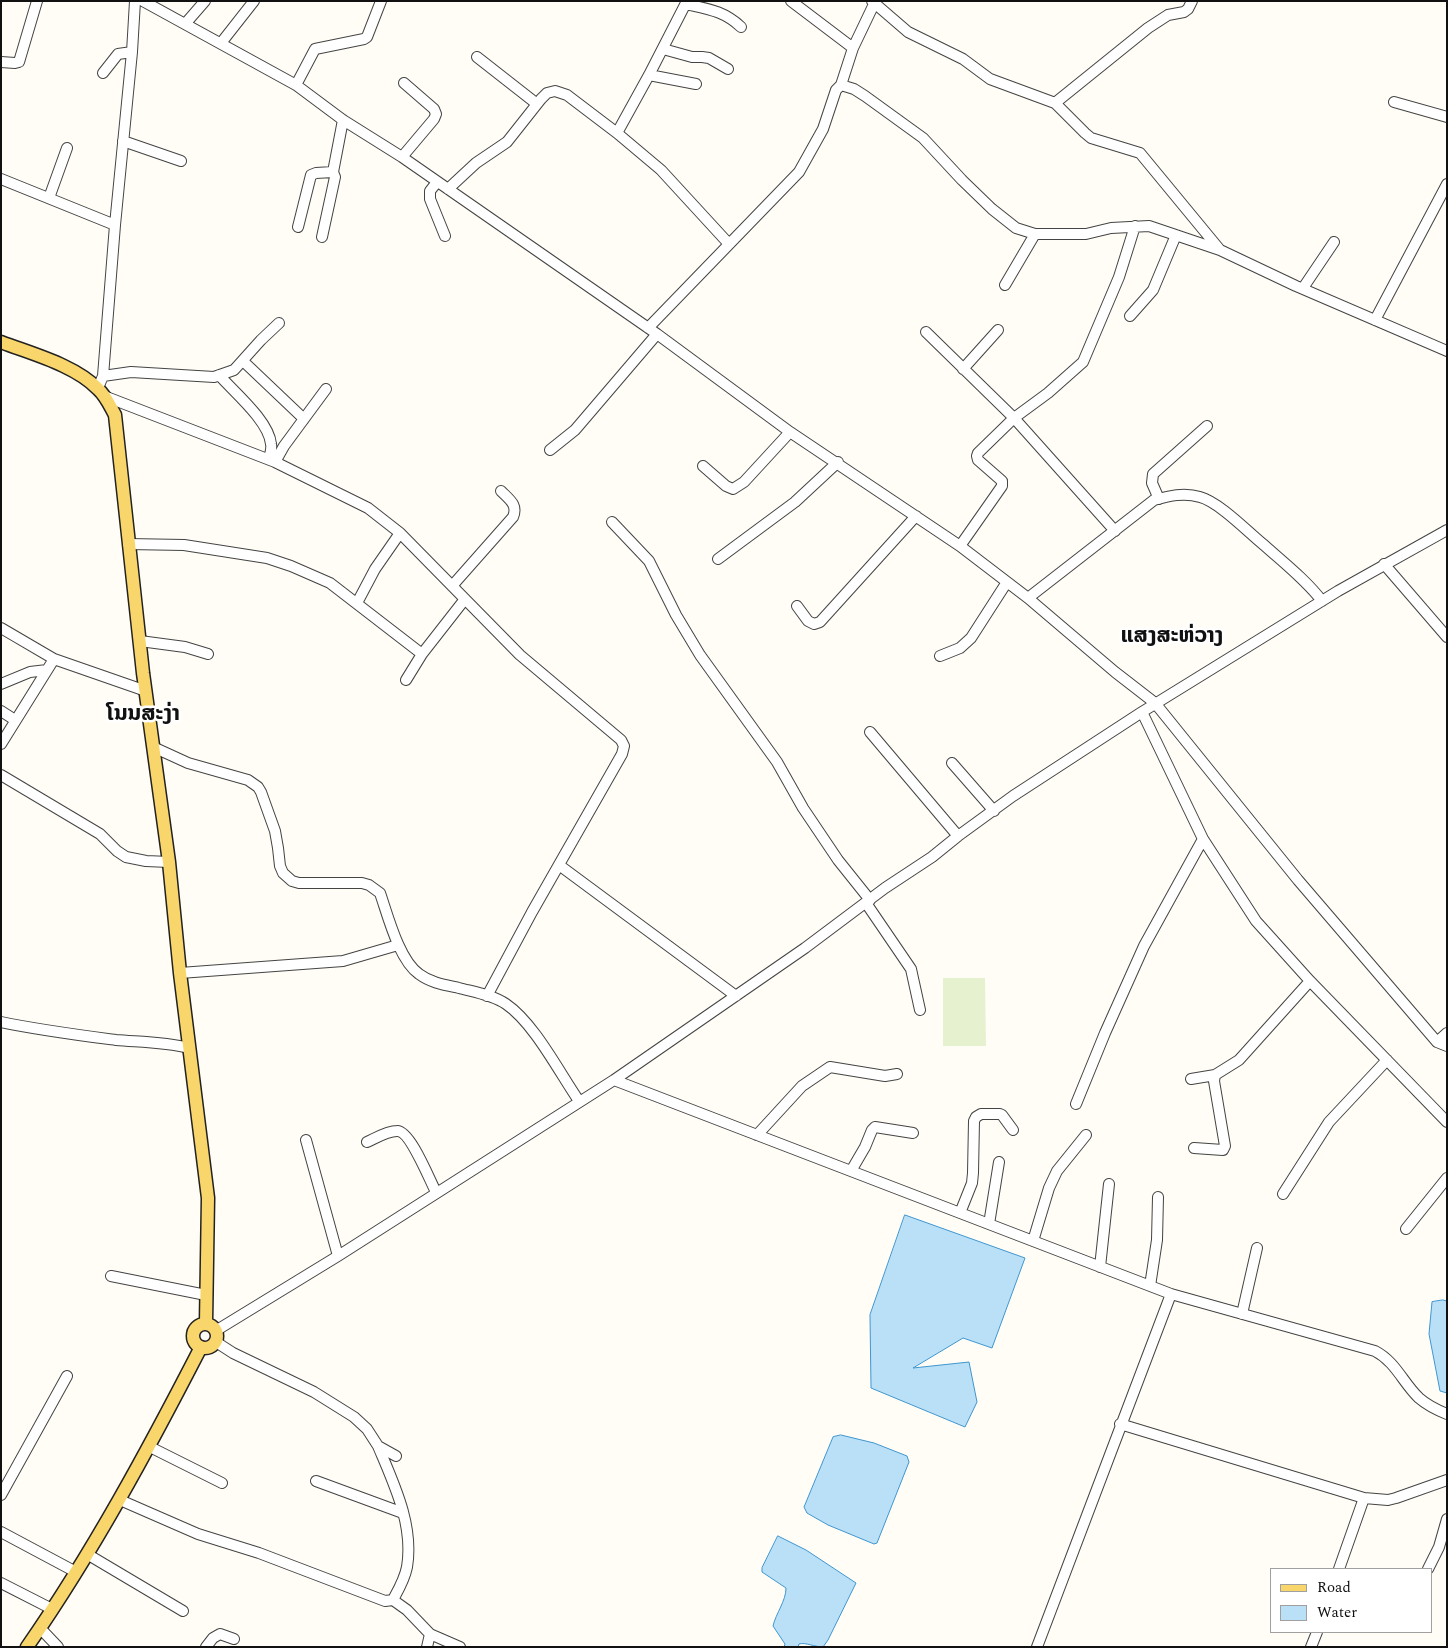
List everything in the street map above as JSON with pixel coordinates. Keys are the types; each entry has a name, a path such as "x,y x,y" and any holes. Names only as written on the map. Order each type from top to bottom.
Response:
{"main road":[{"path":"1,342 70,369 102,387 115,415 128,544 169,862 180,973 208,1198 206,1295 213,1332 209,1347 201,1347 193,1339 193,1333 200,1324 213,1332"},
{"path":"27,1647 88,1554 120,1500 150,1447 201,1347"}],"street":[{"path":"1,62 15,64 19,62 37,1"},
{"path":"102,387 135,1"},
{"path":"143,1 296,85 343,120 402,157 657,334 790,432 838,462 960,546 1028,598 1115,672 1156,703 1298,880 1442,1044 1447,1033"},
{"path":"186,24 205,1"},
{"path":"221,43 254,1"},
{"path":"296,85 315,49 367,37 381,1"},
{"path":"791,1 853,48"},
{"path":"1055,102 1148,28 1168,15 1184,12 1192,1"},
{"path":"617,133 650,75 686,3 717,11 732,19 741,27"},
{"path":"648,328 799,172 823,129 836,90 841,85 853,48 873,3 908,32 963,59 990,79 1055,102 1091,138 1140,153 1220,250"},
{"path":"663,49 692,57 708,58 728,69"},
{"path":"103,73 118,54 132,52"},
{"path":"478,57 537,104"},
{"path":"650,75 696,84"},
{"path":"402,157 434,119 436,114 434,109 404,83"},
{"path":"841,85 854,89 865,96 923,138 962,180 992,209 1016,228 1035,234 1086,234 1111,228 1149,226 1220,250 1447,352"},
{"path":"448,189 476,163 507,142 547,92 555,91 567,95 661,170 730,244"},
{"path":"1394,102 1447,117"},
{"path":"322,237 336,177 333,172 343,120"},
{"path":"124,141 181,161"},
{"path":"49,198 67,148"},
{"path":"298,227 311,175 333,172"},
{"path":"2,181 49,198 115,226"},
{"path":"437,182 429,195 445,236"},
{"path":"1375,320 1447,184"},
{"path":"960,546 1002,486 1002,481 978,460 978,453 1014,418 1048,393 1083,362 1118,278 1135,226"},
{"path":"1005,285 1035,234"},
{"path":"1130,316 1152,290 1176,236"},
{"path":"1303,288 1334,242"},
{"path":"102,387 131,372 219,376 234,370 279,323"},
{"path":"963,369 998,330"},
{"path":"926,332 1014,418 1115,531"},
{"path":"550,450 575,430 657,334"},
{"path":"243,361 304,419"},
{"path":"219,376 253,411 266,428 272,444 272,461"},
{"path":"102,387 272,461 368,508 400,533 520,656 621,740 624,746 622,754 487,996"},
{"path":"272,461 326,389"},
{"path":"1159,499 1152,483 1153,474 1207,426"},
{"path":"703,466 726,486 733,489 744,482 790,432"},
{"path":"718,559 796,502 838,462"},
{"path":"452,586 513,517 516,511 514,504 501,492"},
{"path":"1028,598 1154,500 1170,495 1187,495 1201,497 1216,505 1313,589 1322,601"},
{"path":"797,606 808,621 814,624 820,622 916,516"},
{"path":"612,522 649,561 676,615 700,655 777,762 803,808 868,901 911,969 920,1010"},
{"path":"393,1600 406,1569 408,1554 404,1513 378,1446 367,1429 354,1417 314,1392 233,1353 213,1332 338,1256 578,1101 614,1080 932,857 1013,796 1142,712 1384,564 1447,530"},
{"path":"357,603 376,569 400,533"},
{"path":"128,544 184,545 267,558 291,566 330,584 422,654"},
{"path":"1384,564 1447,637"},
{"path":"940,656 960,648 971,638 1007,582"},
{"path":"406,680 422,654 465,599"},
{"path":"1,628 54,659 146,691"},
{"path":"140,641 185,647 208,654"},
{"path":"1,744 54,659"},
{"path":"1,684 30,672 47,670"},
{"path":"1,711 15,720"},
{"path":"1142,712 1203,839 1256,921 1310,981 1447,1122"},
{"path":"870,732 958,836"},
{"path":"153,748 188,763 242,778 253,783 261,792 267,808 275,831 280,866 287,878 299,883 362,883 375,889 380,893 398,945 413,969 434,982 487,996 505,1004 528,1024 578,1101"},
{"path":"952,763 994,811"},
{"path":"1,775 100,834 126,857 146,861 169,862"},
{"path":"1076,1104 1144,946 1203,839"},
{"path":"559,865 736,996"},
{"path":"180,973 343,961 398,945"},
{"path":"1191,1080 1215,1075 1239,1060 1310,981"},
{"path":"1,1022 115,1040 176,1045 189,1048"},
{"path":"1284,1194 1329,1122 1386,1060"},
{"path":"757,1135 802,1086 830,1068 884,1076 897,1074"},
{"path":"1194,1148 1223,1150 1225,1146 1214,1081 1215,1075"},
{"path":"614,1080 1171,1294 1336,1340 1382,1355 1394,1365 1418,1398 1447,1414"},
{"path":"960,1213 972,1183 974,1121 976,1117 980,1114 1000,1114 1013,1130"},
{"path":"851,1171 865,1147 872,1130 876,1127 913,1133"},
{"path":"367,1142 397,1131 403,1132 411,1142 436,1192"},
{"path":"1034,1241 1049,1188 1057,1171 1086,1135"},
{"path":"306,1140 338,1256"},
{"path":"989,1224 999,1162"},
{"path":"1406,1229 1447,1178"},
{"path":"1100,1267 1109,1184"},
{"path":"1150,1286 1157,1240 1158,1198"},
{"path":"1242,1314 1257,1248"},
{"path":"111,1276 206,1295"},
{"path":"1037,1647 1120,1424 1171,1294"},
{"path":"1,1495 67,1376"},
{"path":"1120,1424 1364,1498 1382,1500 1396,1498 1447,1480"},
{"path":"378,1446 396,1456"},
{"path":"150,1447 222,1483"},
{"path":"316,1481 404,1513"},
{"path":"1339,1568 1364,1498"},
{"path":"120,1500 198,1534 258,1553 385,1601 393,1600 407,1610 430,1634 460,1647"},
{"path":"1428,1568 1439,1547 1447,1519"},
{"path":"1,1532 76,1572"},
{"path":"88,1554 183,1611"},
{"path":"1,1583 52,1609"},
{"path":"40,1628 58,1647"},
{"path":"1312,1647 1317,1633"},
{"path":"206,1647 213,1638 220,1634 234,1639"},
{"path":"427,1647 430,1634"}],"green space":[{"path":"943,978 985,978 986,1046 943,1046"}],"water":[{"path":"905,1215 1025,1258 992,1348 963,1338 913,1368 969,1362 977,1402 965,1427 871,1388 870,1315"},
{"path":"1447,1301 1447,1393 1440,1391 1429,1334 1432,1302"},
{"path":"841,1435 874,1443 907,1456 909,1462 877,1543 874,1544 828,1525 807,1513 804,1507 833,1437"},
{"path":"778,1536 806,1550 856,1583 823,1647 799,1644 798,1647 784,1647 785,1644 773,1626 786,1588 762,1572 762,1568"}],"district":[{"name":"ແສງສະຫ່ວາງ","path":"1172,638"},
{"name":"ໂນນສະງ່າ","path":"143,716"}]}
